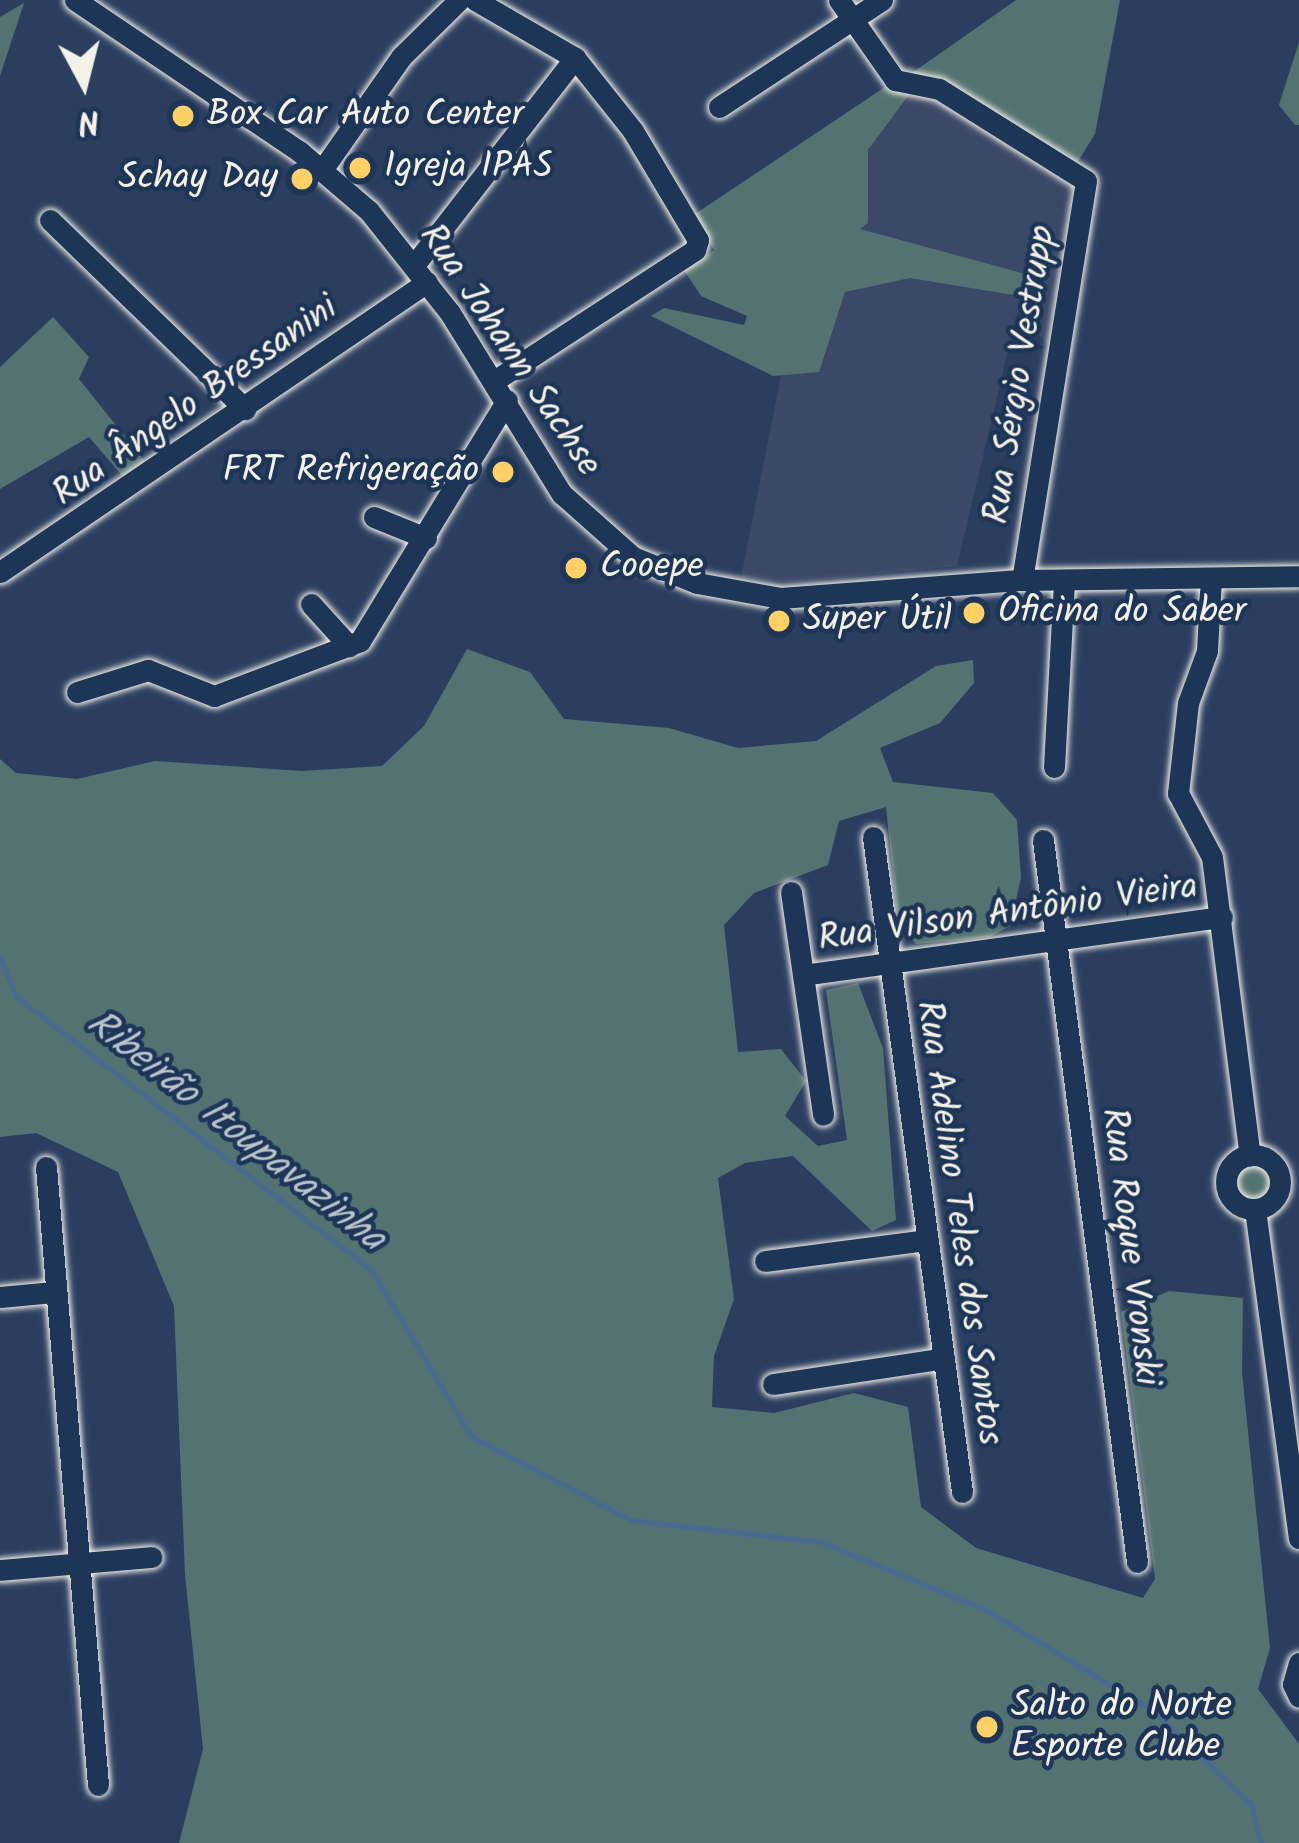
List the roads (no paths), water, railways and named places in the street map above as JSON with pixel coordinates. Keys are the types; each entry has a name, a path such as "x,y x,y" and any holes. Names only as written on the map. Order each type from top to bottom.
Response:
{"street":[{"name":"Rua Johann Sachse","path":"75,0 322,170 421,273 501,391 562,494 593,527 633,557 697,583 780,598 1022,580 1299,576"},
{"path":"322,170 401,57 459,0"},
{"path":"77,692 148,670 214,696 349,646 371,632 426,538 501,391 698,246 633,131 574,58 475,0"},
{"path":"838,0 852,21"},
{"path":"719,106 882,0"},
{"name":"Rua Sérgio Vestrupp","path":"852,21 899,83 939,88 1086,181 1022,580"},
{"name":"Rua Ângelo Bressanini","path":"0,572 245,409 421,273 574,58"},
{"path":"50,220 245,409"},
{"path":"374,517 426,538"},
{"path":"1211,579 1207,651 1188,703 1178,794 1212,857 1250,1156"},
{"path":"1054,767 1064,580"},
{"path":"311,604 349,646"},
{"name":"Rua Adelino Teles dos Santos","path":"873,837 962,1492"},
{"name":"Rua Roque Vronski","path":"1042,840 1136,1562"},
{"path":"791,892 824,1115"},
{"name":"Rua Vilson Antônio Vieira","path":"803,975 1222,917"},
{"path":"1250,1156 1270,1162 1280,1180 1273,1200 1255,1209 1236,1203 1226,1185 1232,1165 1250,1156"},
{"path":"46,1167 98,1785"},
{"path":"1255,1209 1299,1538"},
{"path":"765,1261 928,1240"},
{"path":"0,1297 54,1292"},
{"path":"772,1384 944,1358"},
{"path":"0,1570 151,1557"},
{"path":"1299,1663 1293,1684 1299,1697"}],"waterway":[{"name":"Ribeirão Itoupavazinha","path":"0,957 17,997 372,1270 471,1436 631,1520 822,1542 986,1610 1151,1709 1252,1805 1261,1843"}],"place":[{"name":"Box Car Auto Center","path":"183,116"},
{"name":"Igreja IPAS","path":"360,168"},
{"name":"Schay Day","path":"302,179"},
{"name":"FRT Refrigeração","path":"503,472"},
{"name":"Cooepe","path":"576,568"},
{"name":"Oficina do Saber","path":"974,613"},
{"name":"Super Útil","path":"779,621"},
{"name":"Salto do Norte Esporte Clube","path":"987,1727"}]}
